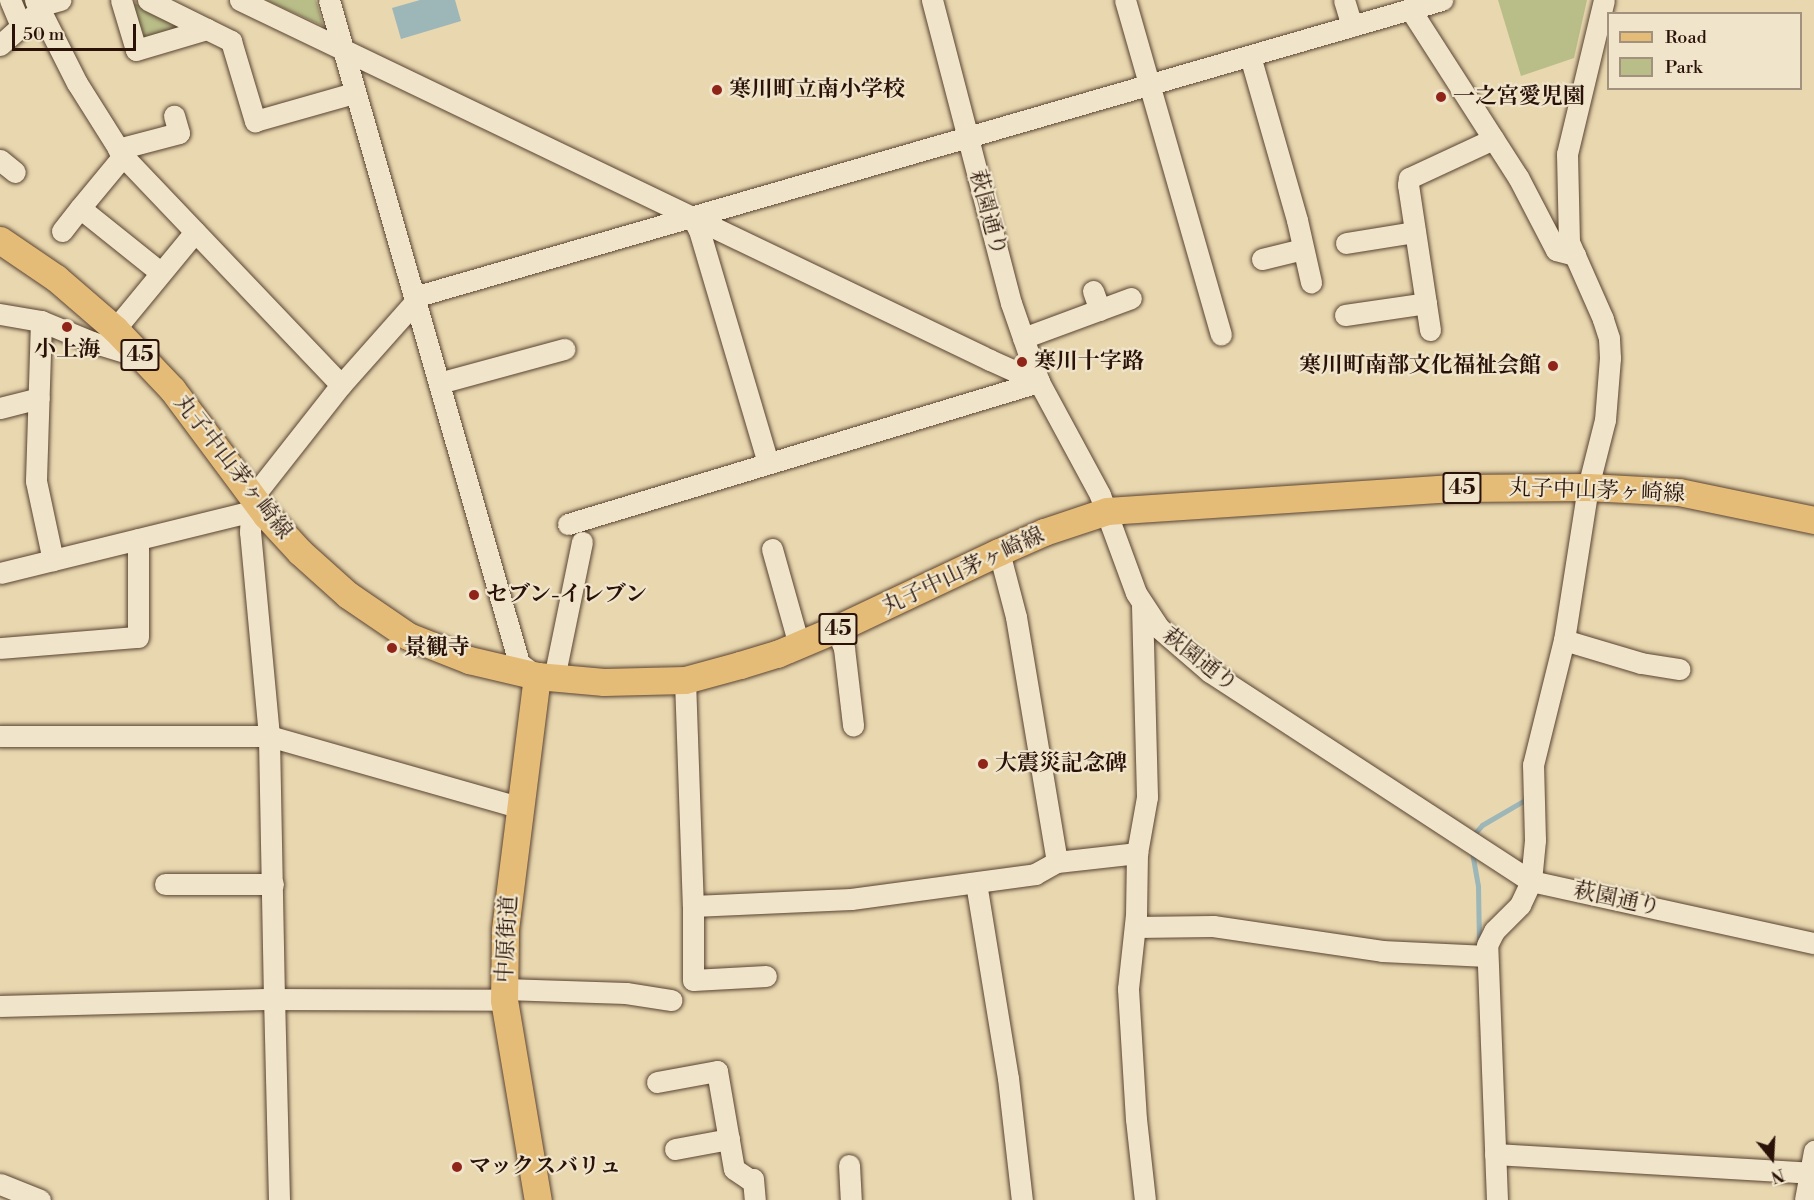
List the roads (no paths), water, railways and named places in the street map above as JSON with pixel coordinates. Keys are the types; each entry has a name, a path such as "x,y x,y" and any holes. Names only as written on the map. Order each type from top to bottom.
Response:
{"main road":[{"name":"丸子中山茅ヶ崎線","path":"0,240 56,278 115,329 172,389 252,505 327,577 371,612 408,636 469,660 545,677 604,682 685,680 777,654 836,630 999,552 1107,511 1456,488 1588,487 1679,492 1814,520"},
{"name":"中原街道","path":"538,1200 504,995 505,931 519,807 545,677"}],"street":[{"path":"10,0 31,14 77,83 118,159 338,389"},
{"path":"0,45 31,14 46,4 60,0"},
{"path":"121,0 136,50 207,29"},
{"path":"148,0 231,40 255,121 354,93"},
{"path":"240,0 692,218 1040,382"},
{"path":"329,0 519,663 545,677 574,553"},
{"name":"萩園通り","path":"932,0 1023,338 1040,382 1107,511 1128,575 1142,604 1159,628 1210,672 1532,881 1814,943"},
{"path":"1125,0 1221,335"},
{"path":"1344,0 1352,26"},
{"path":"279,1200 269,736 250,532 252,505 338,389 416,299 421,295 1442,0"},
{"path":"1567,252 1569,242 1567,154 1604,0"},
{"path":"1410,9 1567,252 1603,319 1611,358 1605,420 1588,487 1564,640 1533,765 1535,840 1532,881 1520,905 1494,931 1487,945 1495,1154 1492,1199"},
{"path":"1250,56 1311,282"},
{"path":"62,231 118,159 179,133 174,116"},
{"path":"1430,330 1408,185 1409,178 1493,139"},
{"path":"80,208 160,272"},
{"path":"692,218 699,230 768,464"},
{"path":"1346,243 1415,232"},
{"path":"115,329 190,236"},
{"path":"1262,259 1303,249"},
{"path":"1023,338 1096,300 1131,298"},
{"path":"1345,315 1426,303"},
{"path":"0,314 41,321 92,342 142,357"},
{"path":"41,321 36,481 53,560"},
{"path":"439,383 501,375 558,356"},
{"path":"568,524 1040,382"},
{"path":"0,408 39,398"},
{"path":"0,573 138,539 252,505"},
{"path":"0,648 138,637 138,539"},
{"path":"999,552 1016,617 1057,862"},
{"path":"780,557 799,645"},
{"path":"1142,604 1148,775 1147,797 1137,853 1134,927 1128,988 1136,1119 1145,1200"},
{"path":"836,630 844,648 858,710"},
{"path":"1564,640 1641,663 1680,669"},
{"path":"685,680 693,906 693,980 744,986 766,976"},
{"path":"0,736 269,736 519,807"},
{"path":"693,906 851,899 976,884 1035,874 1057,862 1137,853"},
{"path":"165,884 273,884"},
{"path":"976,884 1008,1078 1022,1200"},
{"path":"1134,927 1213,926 1382,951 1487,956"},
{"path":"0,1006 504,995 579,983 626,993 660,993"},
{"path":"657,1082 717,1071 734,1169 748,1179 753,1179 755,1200"},
{"path":"675,1149 729,1139"},
{"path":"1805,1200 1814,1151"},
{"path":"1495,1154 1811,1173"},
{"path":"849,1166 851,1200"},
{"path":"0,1184 40,1200"}],"water":[{"path":"420,0 455,0 461,21 401,39 392,8"}],"waterway":[{"path":"1474,834 1482,825 1525,800 1525,797"},
{"path":"1472,852 1478,886 1479,942"}],"place":[{"name":"寒川町立南小学校","path":"717,90"},
{"name":"一之宮愛児園","path":"1441,97"},
{"name":"小上海","path":"67,327"},
{"name":"寒川十字路","path":"1022,362"},
{"name":"寒川町南部文化福祉会館","path":"1553,366"},
{"name":"セブン-イレブン","path":"474,595"},
{"name":"景観寺","path":"392,648"},
{"name":"大震災記念碑","path":"983,764"},
{"name":"マックスバリュ","path":"457,1167"}]}
